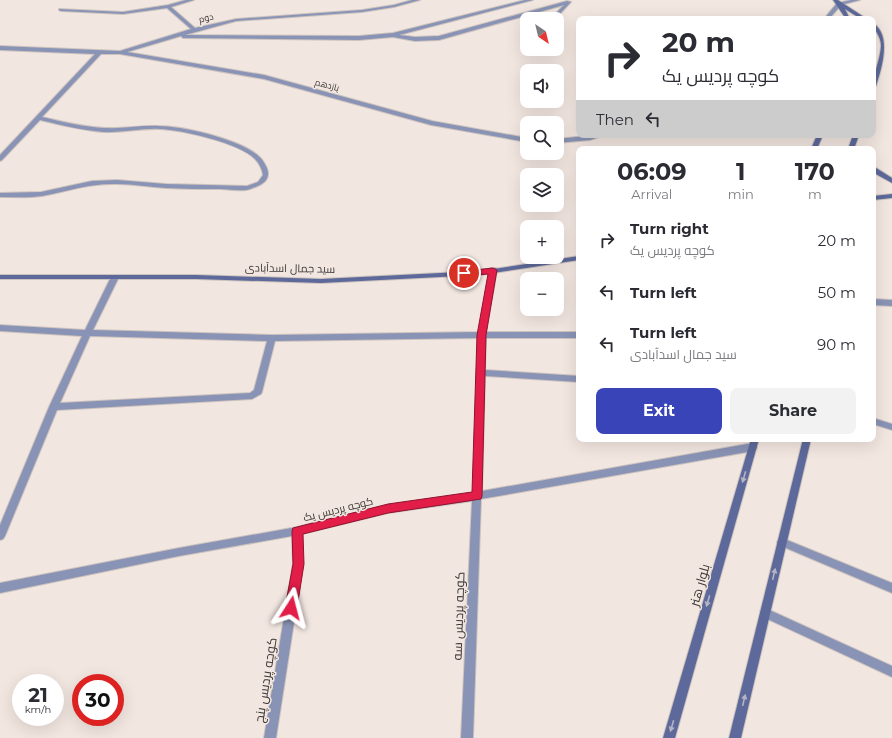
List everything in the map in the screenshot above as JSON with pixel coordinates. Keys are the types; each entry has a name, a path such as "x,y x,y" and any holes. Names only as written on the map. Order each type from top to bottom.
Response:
{"main road":[{"path":"835,0 860,16"},
{"path":"840,4 846,16"},
{"path":"876,26 883,32 887,49 876,78"},
{"path":"852,146 855,138"},
{"path":"853,142 856,146"},
{"path":"876,172 892,181"},
{"path":"876,198 892,196"},
{"name":"سید جمال اسدآبادی","path":"0,277 196,277 321,281 493,270 576,258"},
{"path":"738,737 765,613 806,442"},
{"name":"بلوار هنر","path":"668,738 754,443"}],"street":[{"path":"61,10 123,13 168,6 192,0"},
{"name":"دوم","path":"0,48 120,53 194,30 236,20 362,11 394,6 418,0"},
{"path":"174,36 358,38 393,35 531,0"},
{"path":"829,16 840,4 858,0"},
{"path":"393,35 415,40 439,38 570,1"},
{"path":"559,12 570,1"},
{"path":"168,6 194,30"},
{"path":"0,159 100,52"},
{"name":"یازدهم","path":"120,53 264,77 430,123 520,139"},
{"path":"0,195 41,194 92,183 117,182 166,186 248,188 260,183 266,175 265,168 256,156 234,145 192,133 168,128 106,130 79,128 39,118"},
{"path":"564,141 590,138"},
{"name":"کوچه پردیس سه","path":"467,738 482,335 493,270"},
{"path":"0,536 53,407 86,333 115,277"},
{"path":"876,302 892,303"},
{"path":"0,328 86,333 272,338 576,335"},
{"path":"53,407 252,396 258,392 272,338"},
{"path":"480,373 576,379"},
{"path":"876,422 892,427"},
{"name":"کوچه پردیس یک","path":"0,588 179,552 297,531 388,509 477,496 754,443"},
{"name":"کوچه پردیس پنج","path":"270,738 298,564 297,531"},
{"path":"782,542 892,588"},
{"path":"765,613 892,672"}],"route":[{"path":"291,608 298,564 297,531 388,509 477,496 482,335 493,270 464,273"}]}
